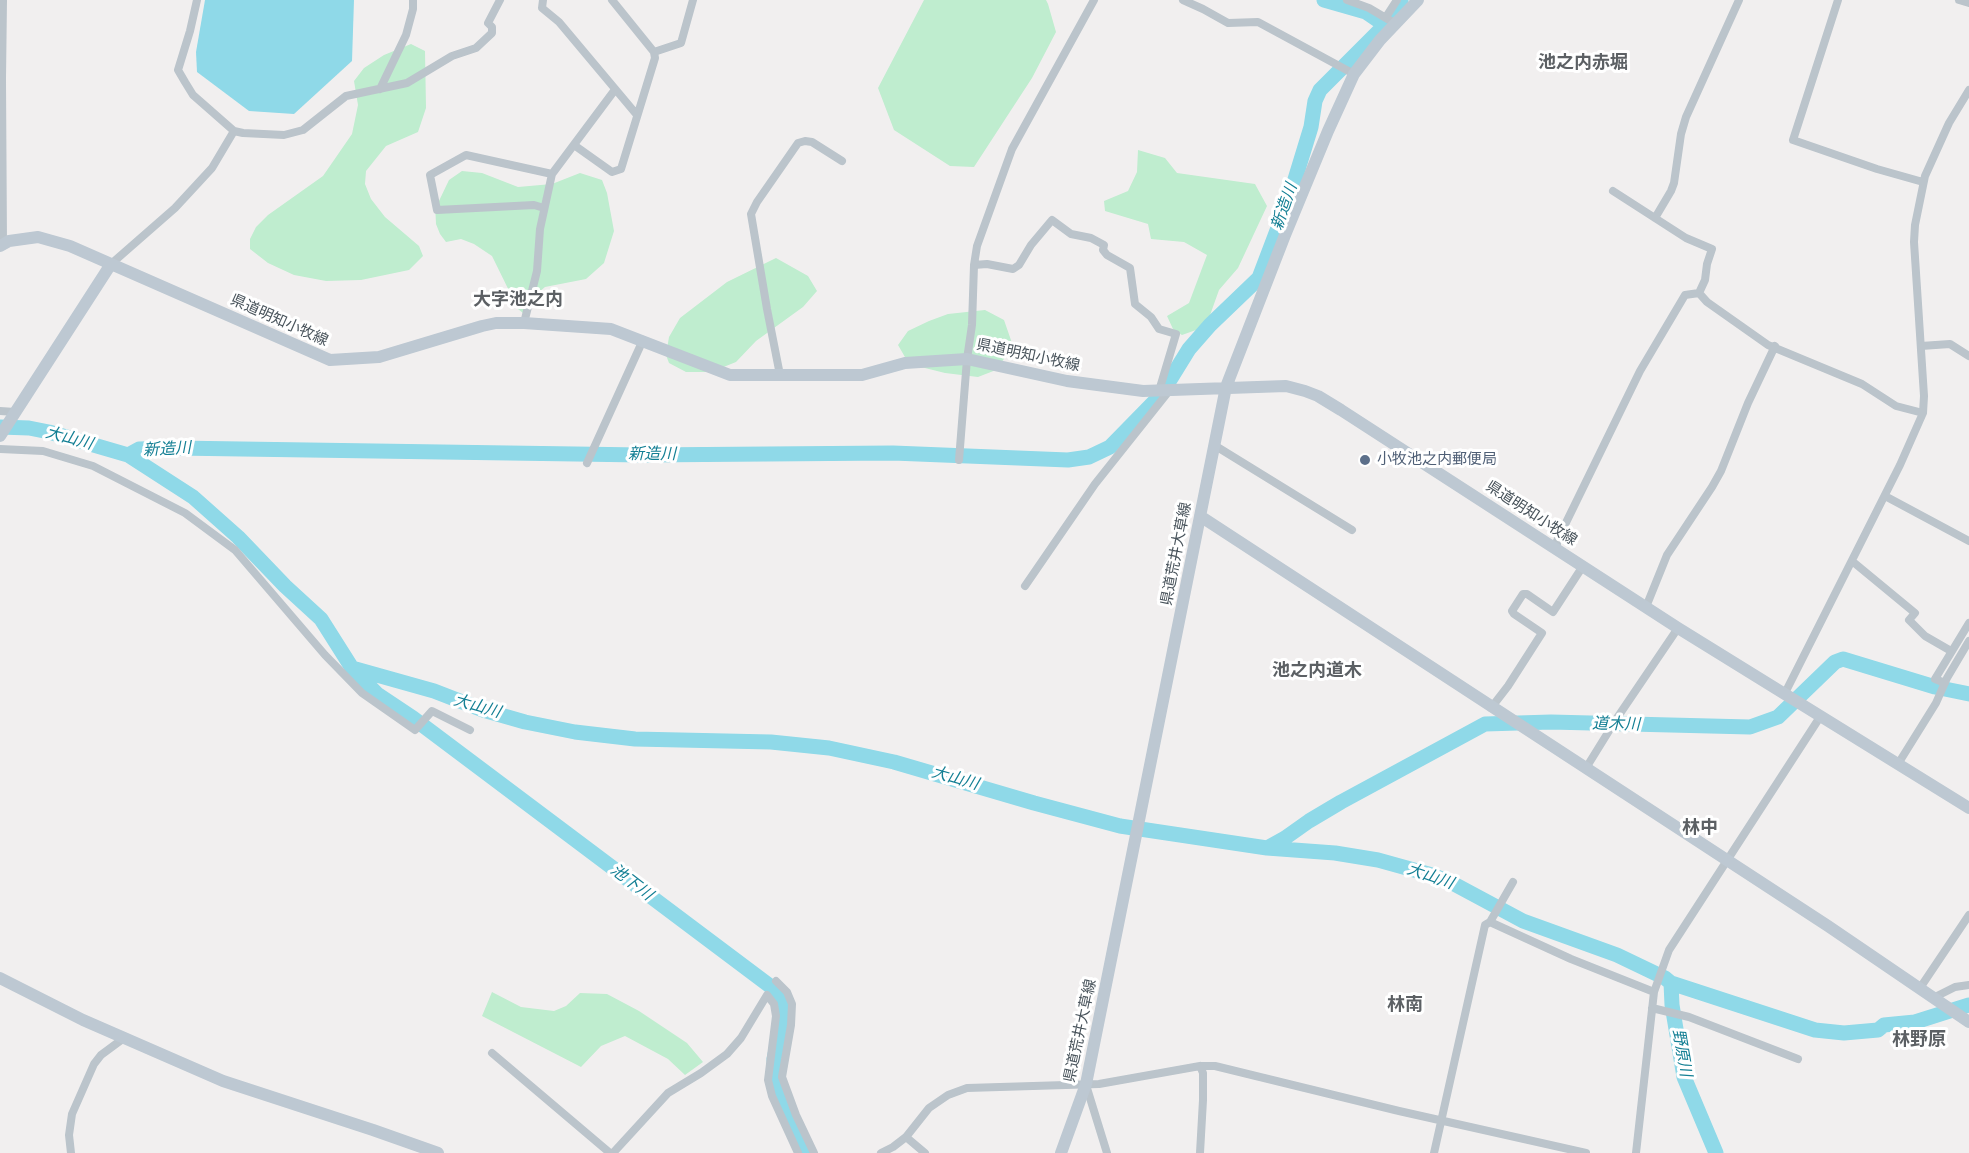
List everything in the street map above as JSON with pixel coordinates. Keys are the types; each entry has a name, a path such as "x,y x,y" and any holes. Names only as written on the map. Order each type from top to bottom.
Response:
{"main road":[{"name":"県道荒井大草線","path":"1061,1153 1086,1084 1226,387 1285,235 1354,74 1391,20 1418,0"},
{"name":"県道明知小牧線","path":"2,245 9,241 38,237 70,246 330,360 379,357 482,326 496,323 524,323 611,329 730,375 862,375 905,363 967,359 1067,381 1143,391 1286,386 1318,396 1646,608 1969,808"},
{"path":"0,436 111,264"},
{"path":"1200,516 1496,711 1587,768 1966,1020"},
{"path":"0,978 83,1020 223,1081 373,1130 415,1149 438,1153"}],"street":[{"path":"2,245 3,0"},
{"path":"197,0 178,70 193,94 234,131 284,135 303,130 346,96 407,83 452,56 476,48 492,33 492,27 488,23 500,0"},
{"path":"380,89 406,35 413,0"},
{"path":"543,0 542,8 559,22 636,115"},
{"path":"574,145 612,172 621,169 655,58 654,52 612,0"},
{"path":"654,52 681,43 693,0"},
{"path":"959,460 972,325 976,246 1005,163 1094,0"},
{"path":"1183,0 1228,23 1258,22 1354,74"},
{"path":"1347,0 1391,20 1397,0"},
{"path":"1655,218 1674,183 1686,117 1739,0"},
{"path":"1839,0 1793,140 1923,182"},
{"path":"1959,0 1969,3"},
{"path":"1792,699 1852,561 1923,413 1924,396 1914,242 1923,182 1949,123 1969,90"},
{"path":"524,323 537,271 544,208 552,174 614,91"},
{"path":"111,264 183,200 212,168 234,131"},
{"path":"780,375 751,214 798,142 812,142 842,161"},
{"path":"544,208 534,205 437,210 430,175 466,155 552,174"},
{"path":"1613,190 1686,238 1712,249 1705,280 1699,293"},
{"path":"974,265 987,264 1013,268 1018,265 1052,220 1071,234 1091,238 1104,245 1103,249 1107,255 1130,268 1135,303 1151,317 1159,329 1176,334 1164,391 1095,484 1025,586"},
{"path":"1699,293 1707,302 1768,345 1862,384 1896,406 1923,413"},
{"path":"1557,549 1557,541 1640,371 1685,295 1699,293"},
{"path":"587,463 643,340"},
{"path":"1921,346 1950,344 1969,356"},
{"path":"1646,608 1667,555 1721,471 1748,403 1775,346"},
{"path":"0,411 15,412"},
{"path":"1214,445 1352,530"},
{"path":"0,449 43,451 93,466 185,513 235,550 325,655 362,693 415,730 432,711 470,730"},
{"path":"1885,496 1969,541"},
{"path":"1852,561 1915,613 1909,620 1926,636 1951,651"},
{"path":"1496,711 1508,686 1542,633 1514,614 1512,610 1523,594 1527,594 1553,612 1583,566"},
{"path":"1941,684 1951,651 1969,623"},
{"path":"1587,768 1617,718 1678,628"},
{"path":"1898,764 1941,684 1969,641"},
{"path":"1636,1153 1654,992 1673,944 1820,717"},
{"path":"1434,1153 1485,925 1491,920 1513,882"},
{"path":"1920,988 1969,915"},
{"path":"1491,920 1542,947 1654,992"},
{"path":"776,981 788,992 792,1004 791,1025 782,1077 814,1153"},
{"path":"1935,999 1955,987 1969,985"},
{"path":"492,1053 611,1153 668,1093 727,1054 741,1038 767,995 774,1004 776,1016 768,1080 772,1096 798,1153"},
{"path":"1652,1008 1681,1015 1798,1059"},
{"path":"71,1153 69,1135 72,1114 94,1064 101,1055 124,1038"},
{"path":"1200,1066 1203,1073 1200,1153"},
{"path":"880,1153 906,1137 929,1108 948,1095 967,1088 1115,1082 1200,1066 1215,1066 1586,1153"},
{"path":"1086,1084 1107,1153"},
{"path":"906,1137 926,1153"}],"green space":[{"path":"924,0 1046,0 1048,4 1056,32 1032,78 974,167 950,166 894,130 878,88"},
{"path":"411,44 425,51 426,108 418,132 386,146 366,171 365,184 371,199 385,217 419,246 423,256 409,270 361,280 326,281 294,275 268,263 250,249 250,239 256,227 268,215 323,176 352,134 358,105 354,81 364,68 384,55"},
{"path":"1138,150 1165,158 1177,173 1255,184 1267,206 1238,268 1219,290 1209,318 1196,330 1182,335 1173,329 1167,316 1189,303 1207,255 1184,242 1151,239 1148,224 1105,211 1104,201 1128,191 1137,172"},
{"path":"462,171 482,173 518,187 552,184 580,173 602,180 607,193 614,231 604,263 586,279 545,287 532,298 523,313 518,309 492,256 474,244 461,239 446,242 440,234 436,224 435,203 438,203 449,180"},
{"path":"776,258 808,276 817,291 803,307 756,341 736,362 711,372 686,372 669,363 666,355 669,337 680,318 727,282"},
{"path":"985,310 1004,320 1013,346 996,370 978,377 945,373 909,364 898,345 908,331 929,321 948,314"},
{"path":"492,992 521,1007 554,1011 566,1006 580,993 607,994 639,1011 687,1043 703,1062 685,1075 668,1059 625,1036 601,1046 581,1067 482,1016"}],"water":[{"path":"205,0 354,0 352,61 294,114 249,111 197,72 196,52"}],"waterway":[{"path":"1324,0 1366,12 1385,25"},
{"name":"新造川","path":"1395,13 1401,0"},
{"name":"新造川","path":"1168,383 1189,349 1210,325 1259,278 1289,199 1311,127 1315,101 1320,90 1385,25"},
{"name":"新造川","path":"128,455 139,449 175,448 642,455 893,453 1068,460 1089,457 1110,447 1156,400"},
{"name":"池下川","path":"0,427 29,428 49,432 128,455 193,497 238,537 285,586 321,619 352,668 377,694 413,718 778,992 783,1001 784,1016 774,1059 775,1074 779,1093 808,1153"},
{"name":"道木川","path":"1267,848 1341,802 1485,724 1551,722 1750,727 1778,717 1835,662 1843,659 1935,687 1969,694"},
{"name":"大山川","path":"352,668 434,691 483,710 525,722 575,732 635,739 771,742 829,748 894,762 1120,826 1267,848 1335,853 1378,860 1432,875 1454,884 1523,921 1617,955 1671,983 1815,1030 1844,1033 1878,1030 1884,1025 1915,1022 1969,1005"},
{"name":"野原川","path":"1671,983 1672,1005 1684,1077 1716,1153"}],"place":[{"name":"小牧池之内郵便局","path":"1365,460"}],"district":[{"name":"池之内赤堀","path":"1583,63"},
{"name":"大字池之内","path":"518,300"},
{"name":"池之内道木","path":"1317,671"},
{"name":"林中","path":"1700,828"},
{"name":"林南","path":"1405,1005"},
{"name":"林野原","path":"1919,1040"}]}
